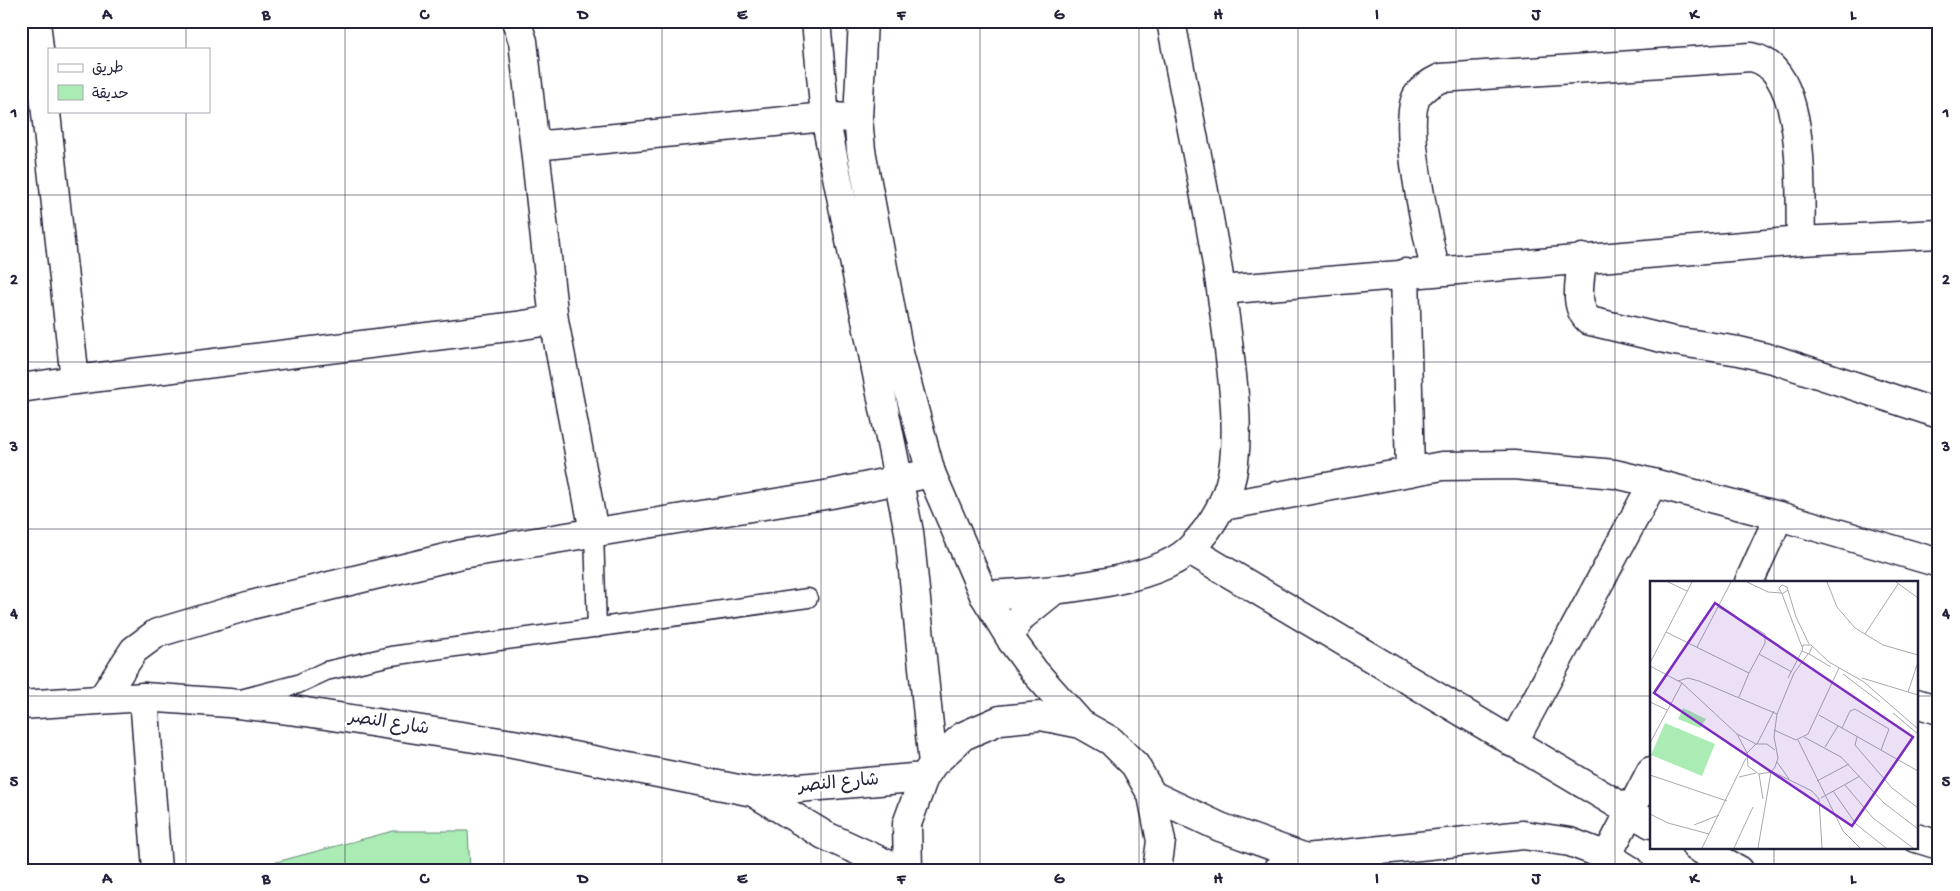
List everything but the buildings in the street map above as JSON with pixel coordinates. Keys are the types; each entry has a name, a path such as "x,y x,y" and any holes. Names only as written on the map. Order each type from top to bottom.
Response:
{"street":[{"path":"36,21 75,380"},
{"path":"516,21 523,41 554,320 594,532"},
{"path":"816,21 825,117 909,532 929,770"},
{"path":"862,21 858,118 867,187 882,269 915,421 931,473 984,595 1012,641 1034,671 1081,724"},
{"path":"984,595 1052,592 1138,574 1162,565 1190,550 1223,506 1234,464 1236,413 1221,290 1171,21"},
{"path":"1435,270 1415,159 1412,114 1417,97 1428,84 1441,78 1751,57 1762,59 1781,78 1788,92 1796,123 1801,241"},
{"path":"535,146 825,117 858,118"},
{"path":"1221,290 1582,258 1801,241 1939,234"},
{"path":"1582,258 1579,307 1582,315 1590,321 1674,341 1739,351 1776,360 1939,414"},
{"path":"1405,273 1410,472"},
{"path":"21,388 554,320"},
{"path":"1223,506 1442,466 1514,465 1615,474 1779,516 1939,563"},
{"path":"102,699 134,650 157,632 251,605 462,554 898,482 931,473"},
{"path":"1514,743 1653,483"},
{"path":"1749,581 1779,516"},
{"path":"1190,550 1640,819"},
{"path":"1012,641 1011,634 1021,617 1052,592"},
{"path":"144,697 157,870"},
{"name":"شارع النصر","path":"21,705 144,697 229,703 306,712 513,744 753,792 929,770"},
{"path":"1918,704 1939,710"},
{"path":"908,870 907,824 929,770 963,736 1000,720 1041,716 1081,724 1111,741 1135,765 1152,795 1161,841 1156,870"},
{"path":"1607,856 1640,819 1650,775"},
{"name":"شارع النصر","path":"753,792 824,835 900,870"},
{"path":"1152,795 1220,827 1306,858"},
{"path":"1277,870 1306,858 1523,835 1570,842 1607,856 1630,870"},
{"path":"1918,839 1939,845"},
{"path":"1698,848 1739,870"}],"lane":[{"path":"594,532 597,628"},
{"path":"229,703 298,684 326,671 391,656 808,598"}],"green space":[{"path":"393,831 468,831 470,870 266,870 265,865"}]}
